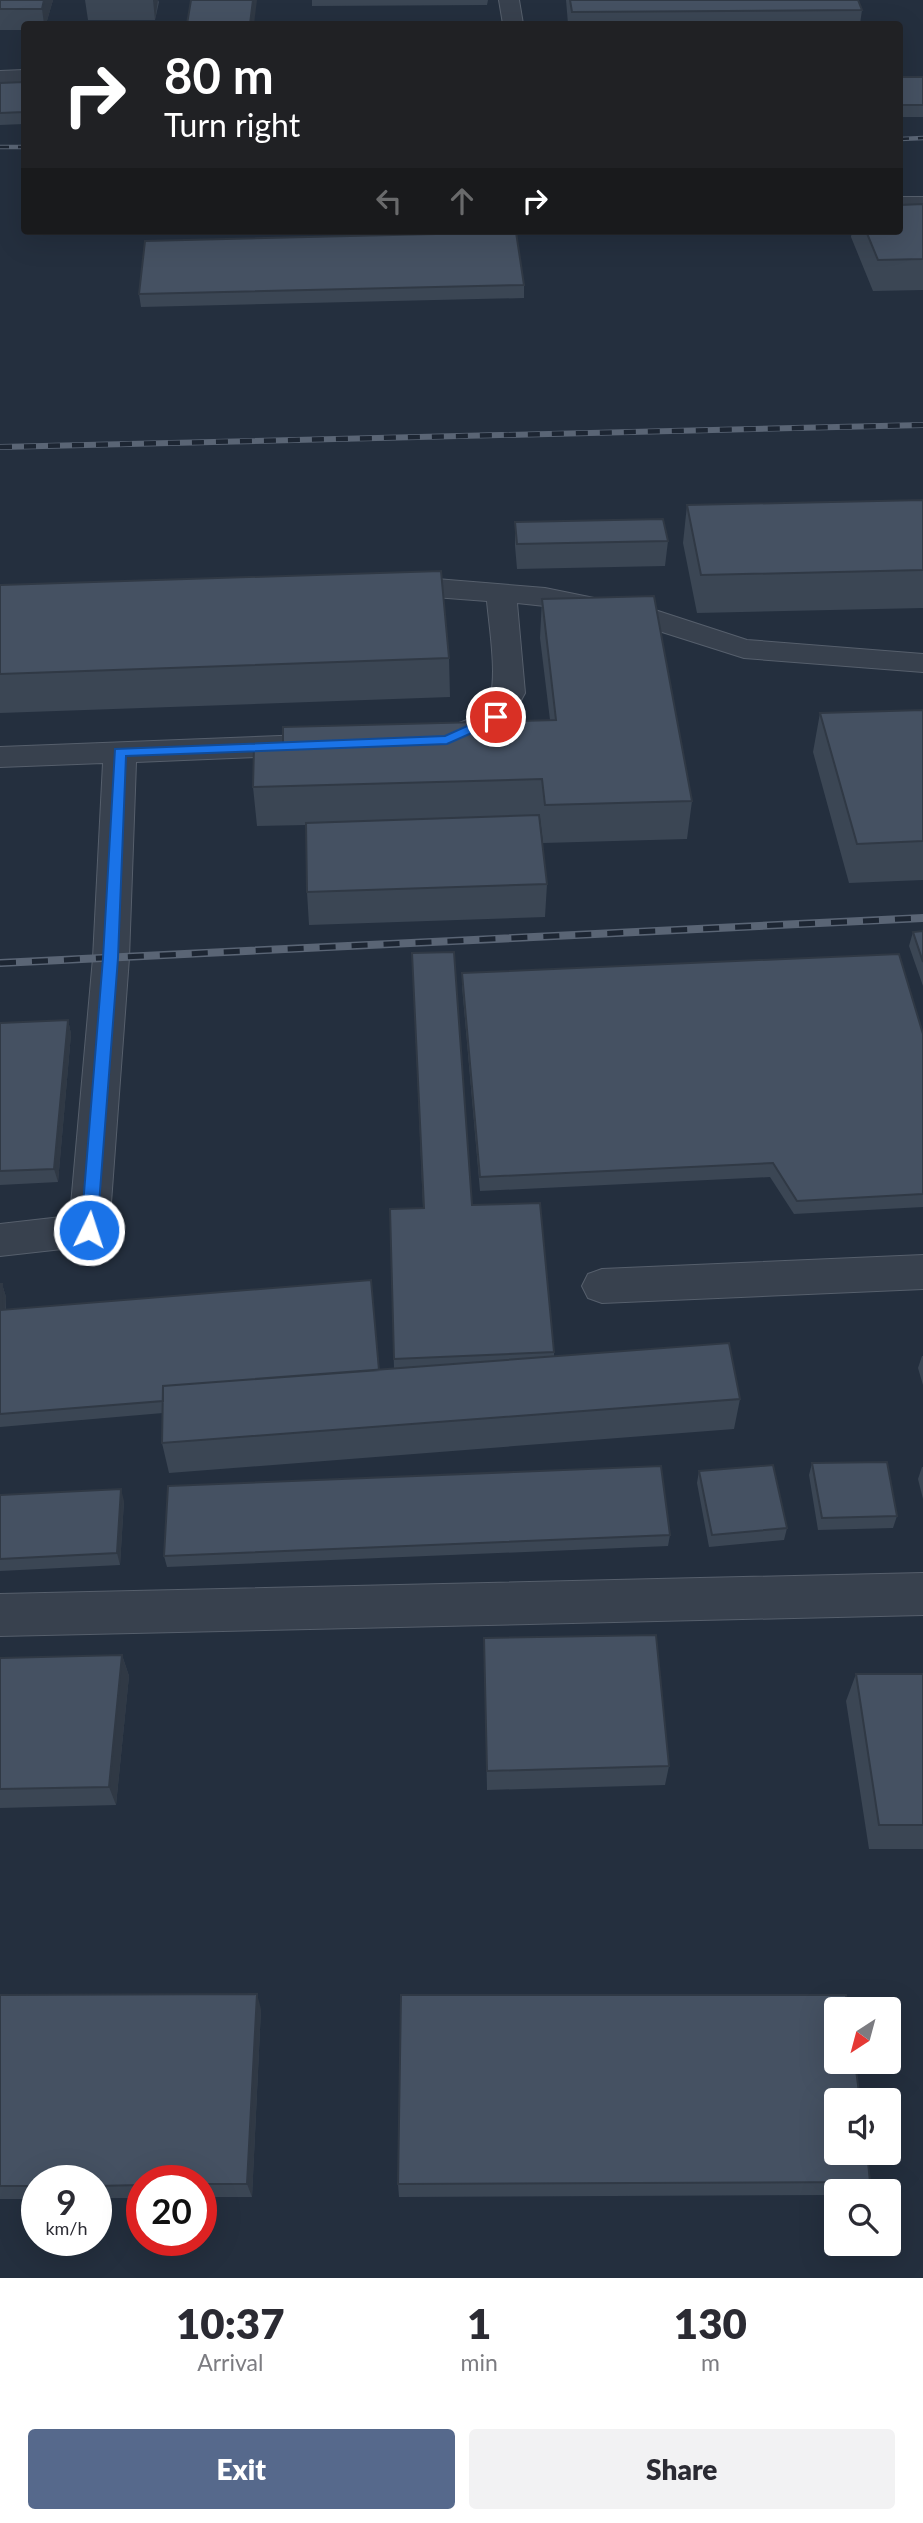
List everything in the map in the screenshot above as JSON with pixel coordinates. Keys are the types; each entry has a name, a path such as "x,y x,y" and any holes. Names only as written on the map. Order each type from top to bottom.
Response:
{"lane":[{"path":"509,0 512,21"},
{"path":"0,77 21,76"},
{"path":"903,204 923,204"},
{"path":"369,588 424,587 545,597 647,617 744,649 923,663"},
{"path":"406,741 447,740 496,717 509,693 500,593"},
{"path":"0,757 338,744"},
{"path":"0,1240 89,1230 111,958 120,752"},
{"path":"602,1286 923,1272"},
{"path":"0,1615 923,1594"}],"building":[{"path":"0,0 44,0 42,9 0,9"},
{"path":"191,0 253,0 250,21 188,21"},
{"path":"570,0 858,0 862,10 572,12"},
{"path":"903,77 923,77 923,105 903,105"},
{"path":"21,82 21,112 0,113 0,83"},
{"path":"923,204 923,259 878,260 868,235 903,235 903,205"},
{"path":"516,235 524,285 139,294 145,241"},
{"path":"923,500 923,570 701,575 687,505"},
{"path":"663,519 668,541 517,544 515,522"},
{"path":"441,571 449,658 0,674 0,585"},
{"path":"654,596 692,801 545,805 542,779 253,787 254,746 283,745 283,727 556,720 542,599"},
{"path":"923,710 923,841 857,844 820,713"},
{"path":"539,815 547,884 307,892 306,823"},
{"path":"923,931 923,962 913,932"},
{"path":"454,952 472,1205 540,1203 554,1352 394,1359 390,1209 424,1208 412,953"},
{"path":"899,954 923,1034 923,1194 797,1201 773,1163 480,1177 462,973"},
{"path":"68,1020 54,1169 0,1171 0,1023"},
{"path":"371,1280 379,1370 163,1386 163,1401 0,1414 0,1284 1,1310"},
{"path":"729,1343 740,1399 162,1443 163,1386"},
{"path":"887,1462 897,1516 822,1518 812,1463"},
{"path":"773,1465 787,1528 712,1535 699,1471"},
{"path":"661,1466 670,1535 164,1556 168,1486"},
{"path":"121,1489 117,1553 0,1559 0,1495"},
{"path":"656,1635 669,1766 487,1771 484,1638"},
{"path":"122,1655 109,1787 0,1789 0,1658"},
{"path":"856,1674 923,1674 923,1825 879,1825"},
{"path":"257,1994 247,2184 217,2184 217,2165 126,2165 126,2185 112,2186 112,2165 21,2165 21,2186 0,2186 0,1995"},
{"path":"401,1995 846,1995 824,1997 824,2074 857,2074 858,2088 824,2088 824,2165 868,2165 870,2179 824,2179 824,2182 398,2184"}],"railway":[{"path":"903,139 923,138"},
{"path":"0,147 21,147"},
{"path":"0,447 923,425"},
{"path":"0,963 923,918"}],"route":[{"path":"89,1230 111,958 120,752 447,740 496,717"}]}
